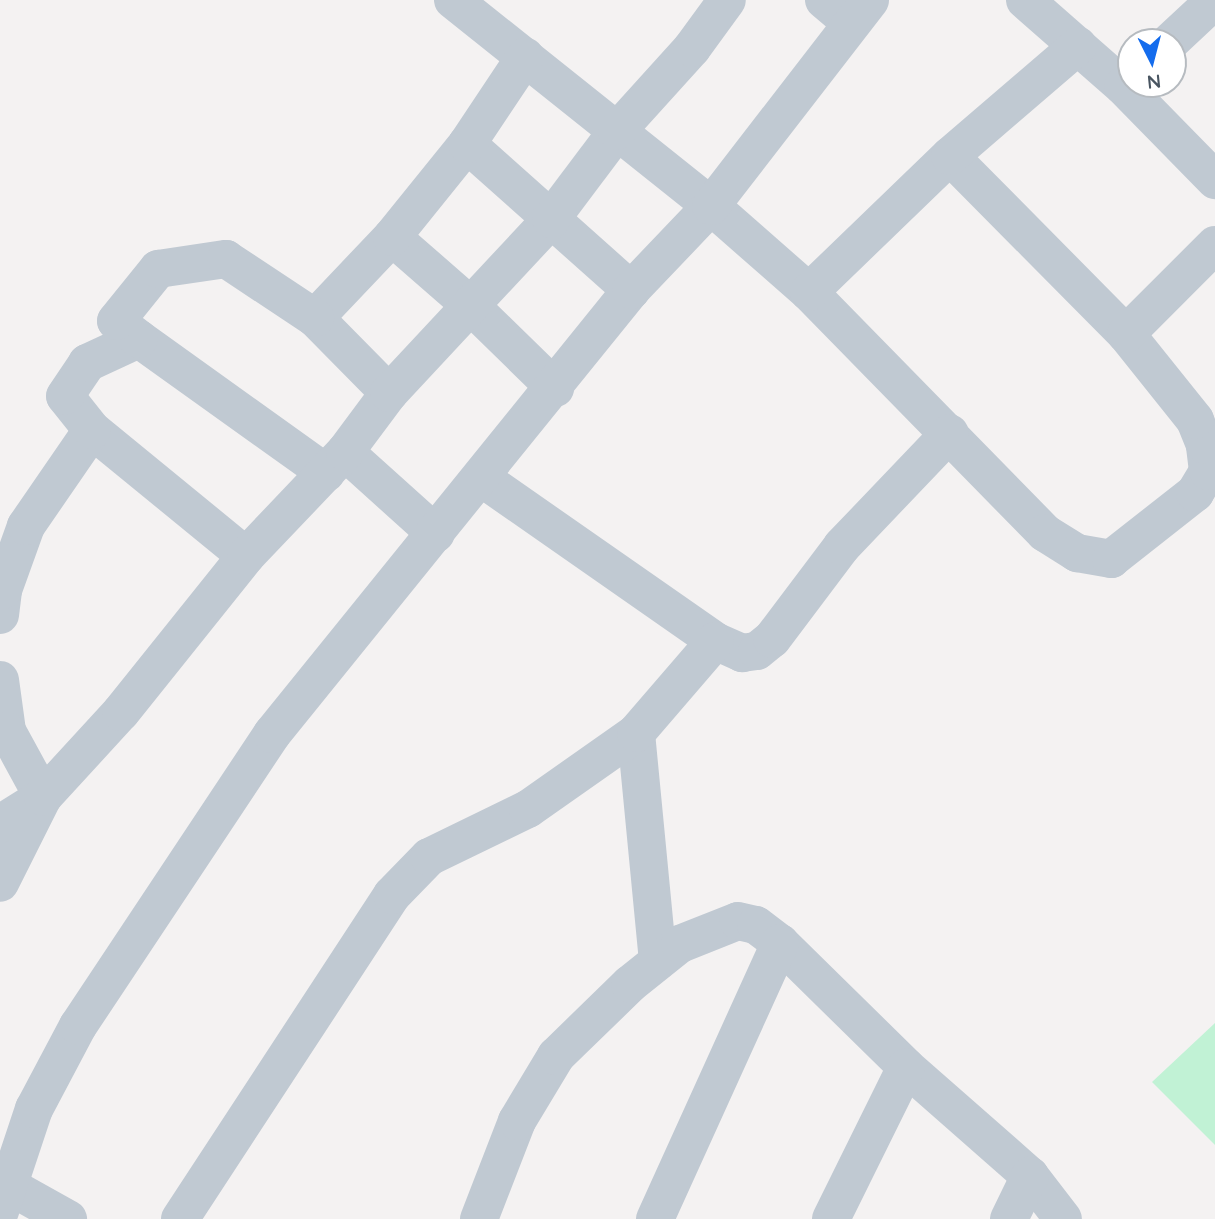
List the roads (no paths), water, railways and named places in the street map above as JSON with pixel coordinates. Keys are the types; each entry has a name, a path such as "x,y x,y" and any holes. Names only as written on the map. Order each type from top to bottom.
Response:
{"street":[{"path":"453,0 711,205 809,292 1045,533 1077,553 1111,559 1195,493 1208,471 1205,445 1195,419 1126,334 950,156"},
{"path":"0,824 43,797 121,712 246,556 336,463 389,393 551,219 617,131 692,48 727,0"},
{"path":"1025,0 1078,46 1117,75"},
{"path":"1185,28 1215,0"},
{"path":"68,1219 3,1192 34,1109 122,955 272,734 483,479 631,290 711,205 848,7"},
{"path":"809,292 950,156 1078,46"},
{"path":"315,317 392,237 467,144 525,57"},
{"path":"1141,98 1215,180"},
{"path":"467,144 631,290"},
{"path":"392,237 470,304 555,388"},
{"path":"1126,334 1215,245"},
{"path":"389,393 315,317 226,259 167,265 143,285 116,321 139,339 336,463 436,534"},
{"path":"139,339 87,363 65,396 92,430 246,556"},
{"path":"0,615 3,590 26,526 92,430"},
{"path":"483,479 715,641 742,653 757,651 772,639 842,546 950,433"},
{"path":"180,1219 392,895 429,857 528,809 636,733 715,641"},
{"path":"0,680 7,731 43,797"},
{"path":"636,733 658,961"},
{"path":"0,883 43,797"},
{"path":"479,1219 517,1121 556,1056 658,961 694,935 738,921 756,925 780,943 906,1067 1030,1176 1063,1219"},
{"path":"654,1219 780,943"},
{"path":"831,1219 906,1067"},
{"path":"1009,1219 1030,1176"}]}
